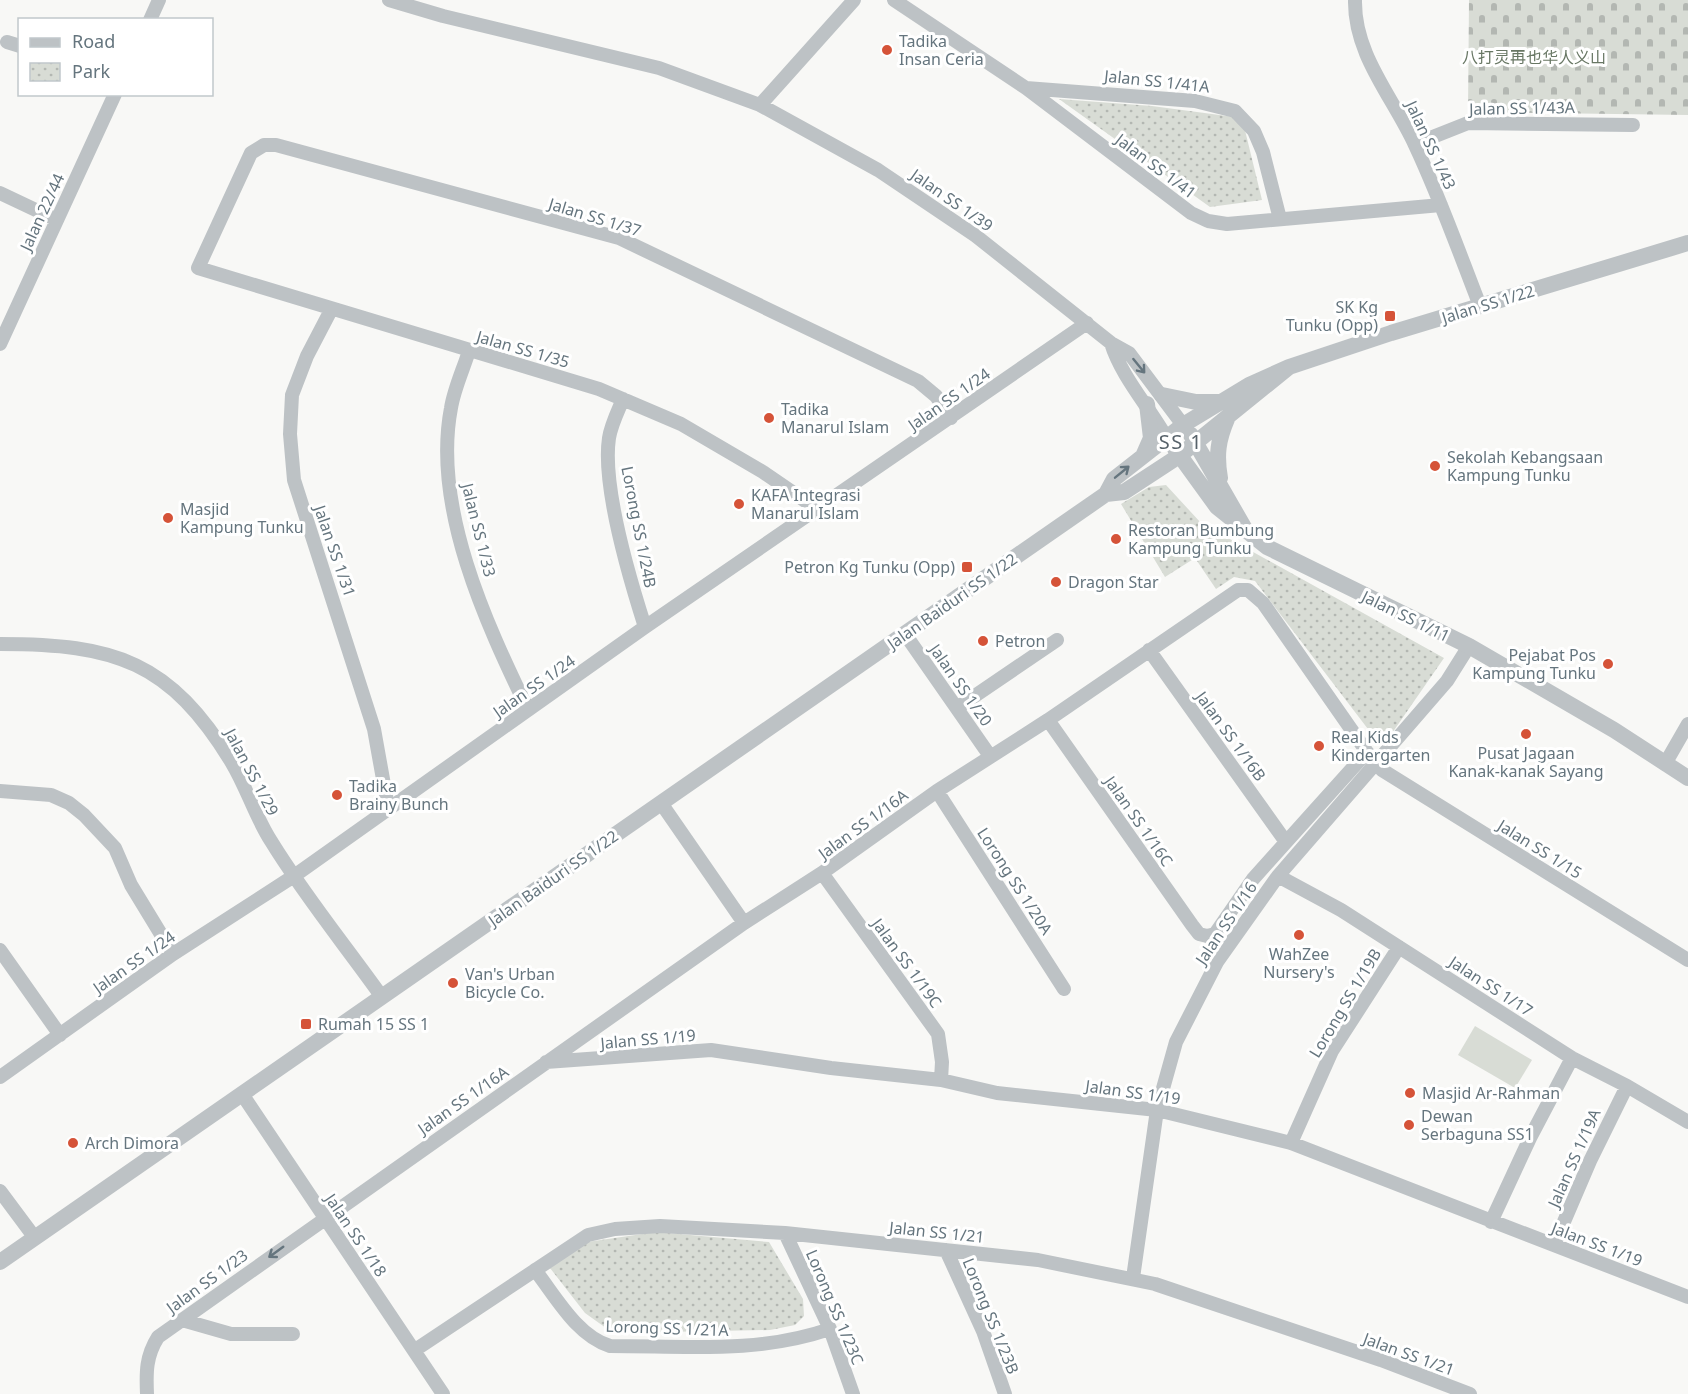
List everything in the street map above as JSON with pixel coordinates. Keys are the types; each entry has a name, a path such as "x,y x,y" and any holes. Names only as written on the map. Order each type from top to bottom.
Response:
{"street":[{"path":"151,18 159,0"},
{"name":"Jalan SS 1/39","path":"389,0 443,16 659,68 760,105 878,170 976,236 1111,343 1129,353 1183,425"},
{"path":"760,105 854,0"},
{"name":"Jalan SS 1/41","path":"894,0 1026,88 1191,213 1208,221 1227,224 1441,205"},
{"name":"Jalan SS 1/43","path":"1355,0 1354,23 1364,50 1415,144 1480,306"},
{"name":"Jalan SS 1/41A","path":"1026,88 1195,101 1235,111 1254,131 1263,152 1280,219"},
{"name":"Jalan 22/44","path":"2,336 114,96"},
{"name":"Jalan SS 1/43A","path":"1415,144 1468,123 1634,125"},
{"name":"Jalan SS 1/37","path":"198,268 251,153 264,145 276,146 619,238 918,381 936,396 951,418"},
{"path":"0,193 57,220"},
{"name":"Jalan SS 1/22","path":"1106,494 1114,479 1183,425 1220,401 1289,367 1688,243"},
{"name":"Jalan SS 1/35","path":"198,268 469,351 506,359 623,399 681,424 763,472 817,509"},
{"name":"Jalan SS 1/31","path":"331,310 307,356 292,395 290,434 294,480 374,729 388,807"},
{"name":"Jalan SS 1/24","path":"0,1077 173,954 294,876 388,807 645,627 1087,323"},
{"name":"Jalan SS 1/39","path":"1111,343 1117,363 1147,404 1166,437"},
{"name":"Jalan SS 1/33","path":"469,351 451,407 446,451 452,499 470,574 503,658 528,710"},
{"name":"Jalan SS 1/22","path":"1106,494 1124,492 1179,456 1289,367"},
{"path":"1162,395 1196,402 1220,401"},
{"name":"Lorong SS 1/24B","path":"623,399 609,438 609,470 631,584 645,627"},
{"path":"1144,455 1151,438 1147,404"},
{"path":"1152,474 1173,474 1216,493 1218,439 1227,418"},
{"name":"Jalan SS 1/11","path":"1183,425 1196,443 1229,519 1267,547 1469,646 1614,730 1688,778"},
{"name":"Jalan SS 1/11","path":"1166,437 1179,456 1216,493"},
{"name":"Jalan Baiduri SS 1/22","path":"0,1262 1106,494"},
{"name":"Jalan SS 1/16A","path":"324,1217 744,923 822,873 937,791 1048,720 1238,590 1248,590 1263,603 1376,763"},
{"name":"Jalan SS 1/20","path":"905,634 990,756"},
{"path":"957,708 1057,640"},
{"name":"Jalan SS 1/29","path":"0,644 40,644 88,649 144,668 168,684 195,707 233,765 270,840 382,997"},
{"name":"Jalan SS 1/16","path":"1133,1278 1157,1110 1176,1042 1217,962 1278,876 1447,681 1469,646"},
{"name":"Jalan SS 1/16B","path":"1149,650 1286,842"},
{"name":"Jalan SS 1/16C","path":"1048,720 1192,925 1199,934 1207,936"},
{"path":"1665,764 1688,724"},
{"name":"Jalan SS 1/16","path":"1207,936 1215,934 1222,926 1253,879 1367,752"},
{"name":"Jalan SS 1/15","path":"1376,763 1392,776 1688,960"},
{"path":"0,791 51,795 69,803 84,815 115,848 131,885 173,954"},
{"name":"Lorong SS 1/20A","path":"937,791 1064,989"},
{"path":"661,803 744,923"},
{"name":"Jalan SS 1/19C","path":"822,873 938,1034 942,1062 941,1080"},
{"name":"Jalan SS 1/17","path":"1278,876 1341,910 1572,1058 1627,1086 1688,1122"},
{"name":"Lorong SS 1/19B","path":"1292,1143 1332,1051 1399,947"},
{"path":"0,950 60,1035"},
{"name":"Jalan SS 1/19","path":"546,1062 584,1062 652,1053 711,1050 831,1068 941,1080 996,1092 1157,1110 1292,1143 1688,1297"},
{"path":"1491,1222 1530,1138 1572,1058"},
{"name":"Jalan SS 1/19A","path":"1554,1245 1590,1161 1627,1086"},
{"name":"Jalan SS 1/18","path":"242,1094 443,1394"},
{"path":"0,1191 35,1238"},
{"name":"Jalan SS 1/23","path":"147,1394 146,1364 150,1349 158,1337 324,1217"},
{"name":"Jalan SS 1/21","path":"415,1350 588,1235 615,1229 660,1226 785,1233 1038,1260 1133,1278 1369,1357 1470,1394"},
{"name":"Lorong SS 1/23C","path":"785,1233 830,1329 853,1394"},
{"name":"Lorong SS 1/23B","path":"946,1250 982,1331 1005,1394"},
{"name":"Lorong SS 1/21A","path":"535,1270 581,1329 594,1341 610,1346 761,1346 801,1339 830,1329"},
{"path":"182,1320 231,1335 293,1334"}],"green space":[{"name":"八打灵再也华人义山","path":"1469,0 1688,0 1688,115 1468,112"},
{"path":"1059,99 1152,106 1242,118 1262,200 1210,207"},
{"path":"1166,485 1201,523 1444,658 1390,736 1371,733 1255,581 1234,577 1216,589 1195,558 1165,577 1121,504 1149,487"},
{"path":"1475,1026 1532,1060 1515,1088 1458,1055"},
{"path":"656,1232 769,1242 803,1299 804,1316 795,1325 770,1330 613,1333 585,1313 550,1268 587,1242"}],"place":[{"name":"Tadika Insan Ceria","path":"887,50"},
{"name":"SK Kg Tunku (Opp)","path":"1390,316"},
{"name":"Tadika Manarul Islam","path":"769,418"},
{"name":"Sekolah Kebangsaan Kampung Tunku","path":"1435,466"},
{"name":"KAFA Integrasi Manarul Islam","path":"739,504"},
{"name":"Masjid Kampung Tunku","path":"168,518"},
{"name":"Restoran Bumbung Kampung Tunku","path":"1116,539"},
{"name":"Petron Kg Tunku (Opp)","path":"967,567"},
{"name":"Dragon Star","path":"1056,582"},
{"name":"Petron","path":"983,641"},
{"name":"Pejabat Pos Kampung Tunku","path":"1608,664"},
{"name":"Pusat Jagaan Kanak-kanak Sayang","path":"1526,734"},
{"name":"Real Kids Kindergarten","path":"1319,746"},
{"name":"Tadika Brainy Bunch","path":"337,795"},
{"name":"WahZee Nursery's","path":"1299,935"},
{"name":"Van's Urban Bicycle Co.","path":"453,983"},
{"name":"Rumah 15 SS 1","path":"306,1024"},
{"name":"Masjid Ar-Rahman","path":"1410,1093"},
{"name":"Dewan Serbaguna SS1","path":"1409,1125"},
{"name":"Arch Dimora","path":"73,1143"}],"district":[{"name":"SS 1","path":"1181,441"}]}
